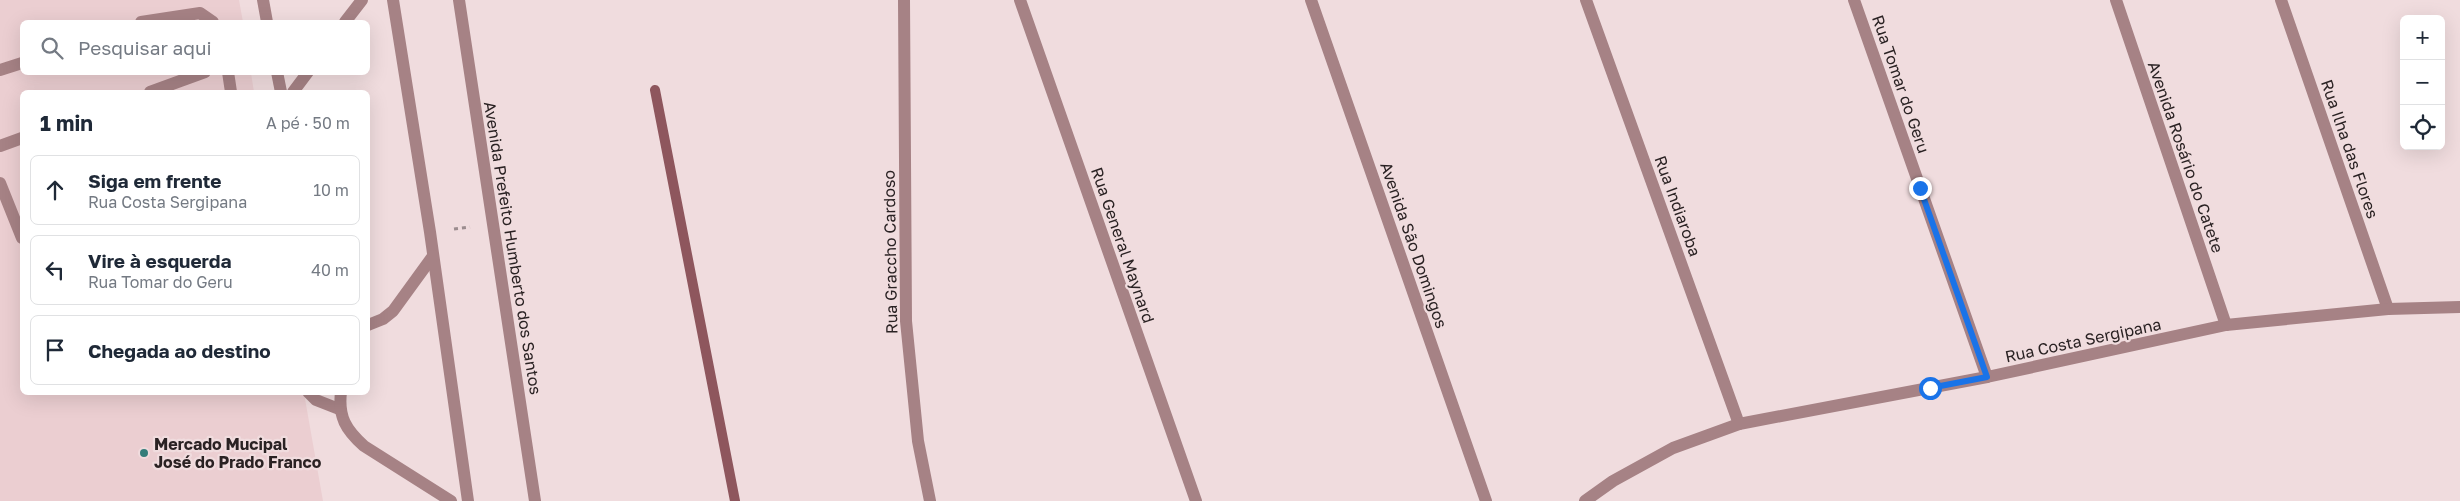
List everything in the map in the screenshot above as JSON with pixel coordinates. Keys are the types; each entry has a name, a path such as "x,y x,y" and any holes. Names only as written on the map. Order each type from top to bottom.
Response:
{"street":[{"path":"262,0 267,20"},
{"path":"347,20 362,0"},
{"path":"393,0 430,232 468,501"},
{"name":"Avenida Prefeito Humberto dos Santos","path":"459,0 535,501"},
{"name":"Rua Graccho Cardoso","path":"904,0 906,322 918,441 930,501"},
{"name":"Rua General Maynard","path":"1020,0 1196,501"},
{"name":"Avenida São Domingos","path":"1311,0 1486,501"},
{"name":"Rua Indiaroba","path":"1586,0 1739,424"},
{"name":"Rua Tomar do Geru","path":"1854,0 1987,377"},
{"name":"Avenida Rosário do Catete","path":"2116,0 2226,325"},
{"name":"Rua Ilha das Flores","path":"2281,0 2388,309"},
{"path":"154,20 200,13 210,20"},
{"path":"0,70 20,64"},
{"path":"156,90 197,75"},
{"path":"228,75 231,90"},
{"path":"278,75 282,90"},
{"path":"294,90 306,75"},
{"path":"0,146 20,139"},
{"path":"0,183 19,218"},
{"path":"370,325 383,319 393,311 433,256"},
{"name":"Rua Costa Sergipana","path":"1585,501 1613,481 1673,448 1739,424 1987,377 2226,325 2388,309 2460,307"},
{"path":"311,395 316,400 339,409"},
{"path":"341,395 339,409 351,435 364,446 450,501"}],"path":[{"path":"430,232 493,223"}],"shaded area":[{"path":"0,0 239,0 243,20 20,20 20,75 251,75 254,90 20,90 20,395 304,395 323,501 0,501"}],"waterway":[{"path":"655,90 735,501"}],"place":[{"name":"Mercado Mucipal José do Prado Franco","path":"144,453"}],"route":[{"path":"1920,188 1987,377 1930,388"}]}
